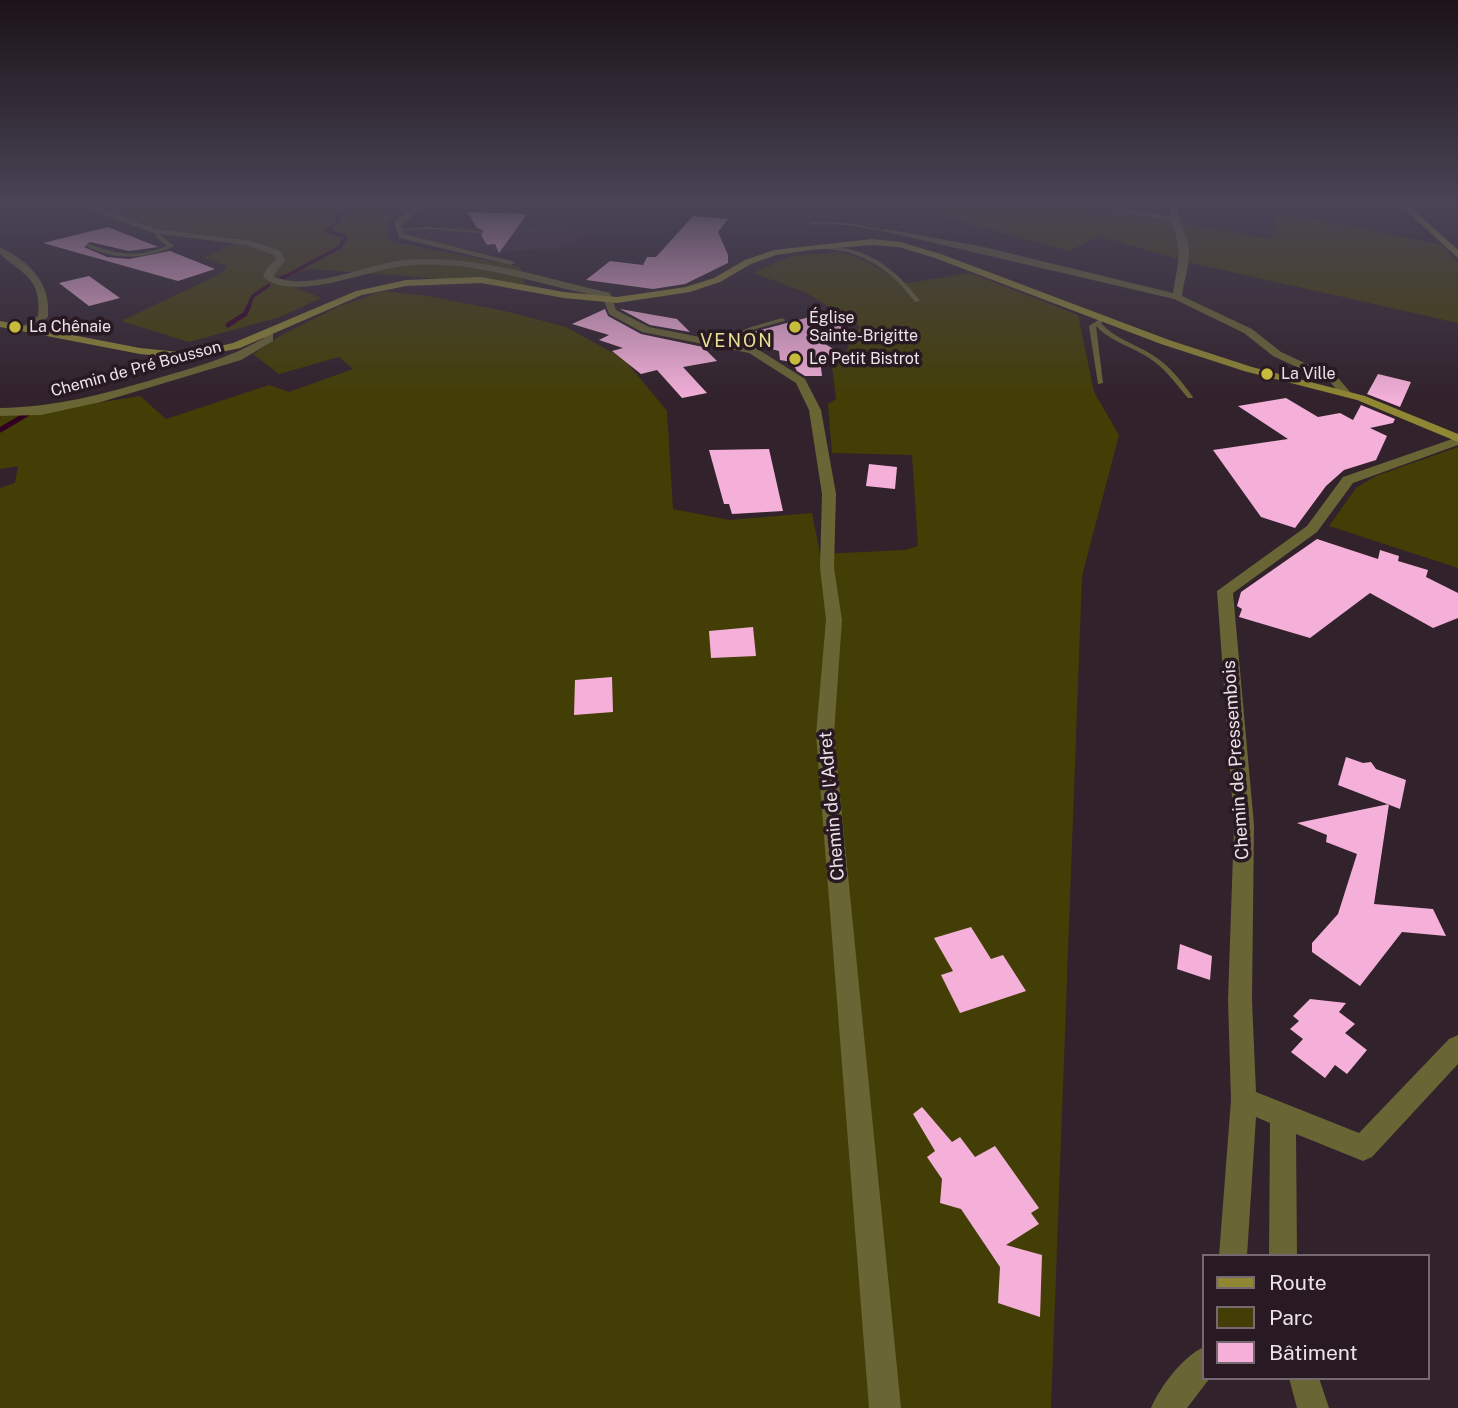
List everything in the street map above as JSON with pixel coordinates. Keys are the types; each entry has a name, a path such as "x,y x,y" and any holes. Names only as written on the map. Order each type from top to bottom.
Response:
{"street":[{"path":"23,329 43,317 46,300 41,284 27,269"},
{"path":"272,269 268,277 272,281 288,284 332,279 370,269"},
{"path":"491,269 514,272 608,298"},
{"path":"534,269 608,298"},
{"path":"0,324 140,351 189,356 221,351 359,293 431,280 481,280 608,298 687,290 710,283 736,269"},
{"path":"970,269 1100,321 1248,369 1377,403 1458,440"},
{"path":"1061,269 1177,297 1248,331 1277,354 1335,381 1345,393"},
{"path":"1177,297 1182,269"},
{"name":"Chemin de l'Adret","path":"608,298 612,312 646,330 752,350 801,380 815,410 829,494 827,568 834,620 825,734 885,1408"},
{"name":"Chemin de Pré Bousson","path":"0,412 41,411 97,400 237,358 269,339 263,335"},
{"name":"Chemin de Pressembois","path":"1233,1254 1244,1100 1240,1000 1244,825 1225,591 1312,529 1348,480 1458,440"},
{"path":"1244,1100 1363,1148 1458,1047"},
{"path":"1283,1115 1283,1254"},
{"path":"1167,1408 1202,1364"},
{"path":"1305,1380 1313,1408"}],"lane":[{"path":"885,269 907,286 917,300"},
{"path":"720,343 750,329 782,320"},
{"path":"1100,383 1092,326 1100,321 1112,338 1152,357 1173,376 1190,397"}],"green space":[{"path":"225,269 520,269 525,285 311,269 271,277 321,298 280,317 189,342 121,321 220,274"},
{"path":"763,269 880,269 902,284 970,273 1078,315 1094,392 1119,435 1082,576 1051,1408 0,1408 0,488 15,483 18,466 0,469 0,413 28,414 140,396 166,419 269,385 289,392 353,369 339,357 279,374 253,354 285,333 338,307 382,291 428,296 505,311 566,327 624,359 667,411 673,509 729,520 812,513 820,554 905,550 918,546 912,455 832,453 828,404 836,399 832,366 846,351 860,326 805,292 753,273"},
{"path":"1217,269 1458,269 1458,323"},
{"path":"1458,447 1458,568 1329,526 1356,488 1376,476"}],"building":[{"path":"134,269 215,269 178,281"},
{"path":"600,269 716,269 685,284 653,289 586,280"},
{"path":"89,276 120,298 89,306 59,283"},
{"path":"605,309 608,316 641,334 703,347 717,361 683,367 707,393 682,398 657,370 641,374 612,351 623,348 599,340 609,335 572,324"},
{"path":"620,309 677,319 690,332 650,325"},
{"path":"817,315 848,329 817,339 856,363 820,360 822,376 805,376 797,371 792,362 780,360 779,351 737,340 753,332"},
{"path":"1378,374 1411,382 1400,407 1367,394"},
{"path":"1286,398 1318,417 1340,413 1353,420 1361,405 1395,419 1393,423 1370,428 1387,436 1376,460 1344,470 1326,486 1295,528 1261,517 1213,450 1288,439 1238,406"},
{"path":"769,449 783,511 732,514 729,504 724,504 709,450"},
{"path":"869,464 897,467 895,489 866,486"},
{"path":"1317,539 1378,559 1380,550 1399,556 1398,561 1428,570 1426,577 1458,593 1458,618 1433,628 1370,593 1310,638 1239,617 1242,609 1237,606 1241,592"},
{"path":"753,627 756,656 711,658 709,631"},
{"path":"612,677 613,712 574,715 575,680"},
{"path":"1346,757 1363,763 1371,762 1376,769 1406,780 1400,809 1338,785"},
{"path":"1389,804 1374,904 1433,909 1446,936 1402,932 1360,986 1312,952 1312,943 1338,914 1357,854 1326,842 1327,835 1297,823"},
{"path":"971,927 991,959 1003,955 1026,991 960,1013 941,975 953,971 934,938"},
{"path":"1180,944 1212,956 1210,980 1177,969"},
{"path":"1310,999 1346,1003 1339,1012 1355,1024 1345,1033 1367,1050 1347,1074 1335,1065 1325,1078 1291,1052 1303,1039 1290,1029 1299,1021 1293,1016"},
{"path":"922,1107 952,1142 960,1137 975,1157 995,1146 1039,1208 1031,1213 1039,1224 1006,1245 1042,1255 1040,1317 998,1303 1000,1267 961,1209 940,1203 942,1179 927,1157 935,1151 913,1114"}],"waterway":[{"path":"279,280 300,269"},
{"path":"248,307 253,296 269,285"},
{"path":"228,325 245,314 249,306"},
{"path":"0,430 27,414"}],"place":[{"name":"La Chênaie","path":"15,327"},
{"name":"Église Sainte-Brigitte","path":"795,327"},
{"name":"Le Petit Bistrot","path":"795,359"},
{"name":"La Ville","path":"1267,374"}],"district":[{"name":"VENON","path":"737,341"}]}
